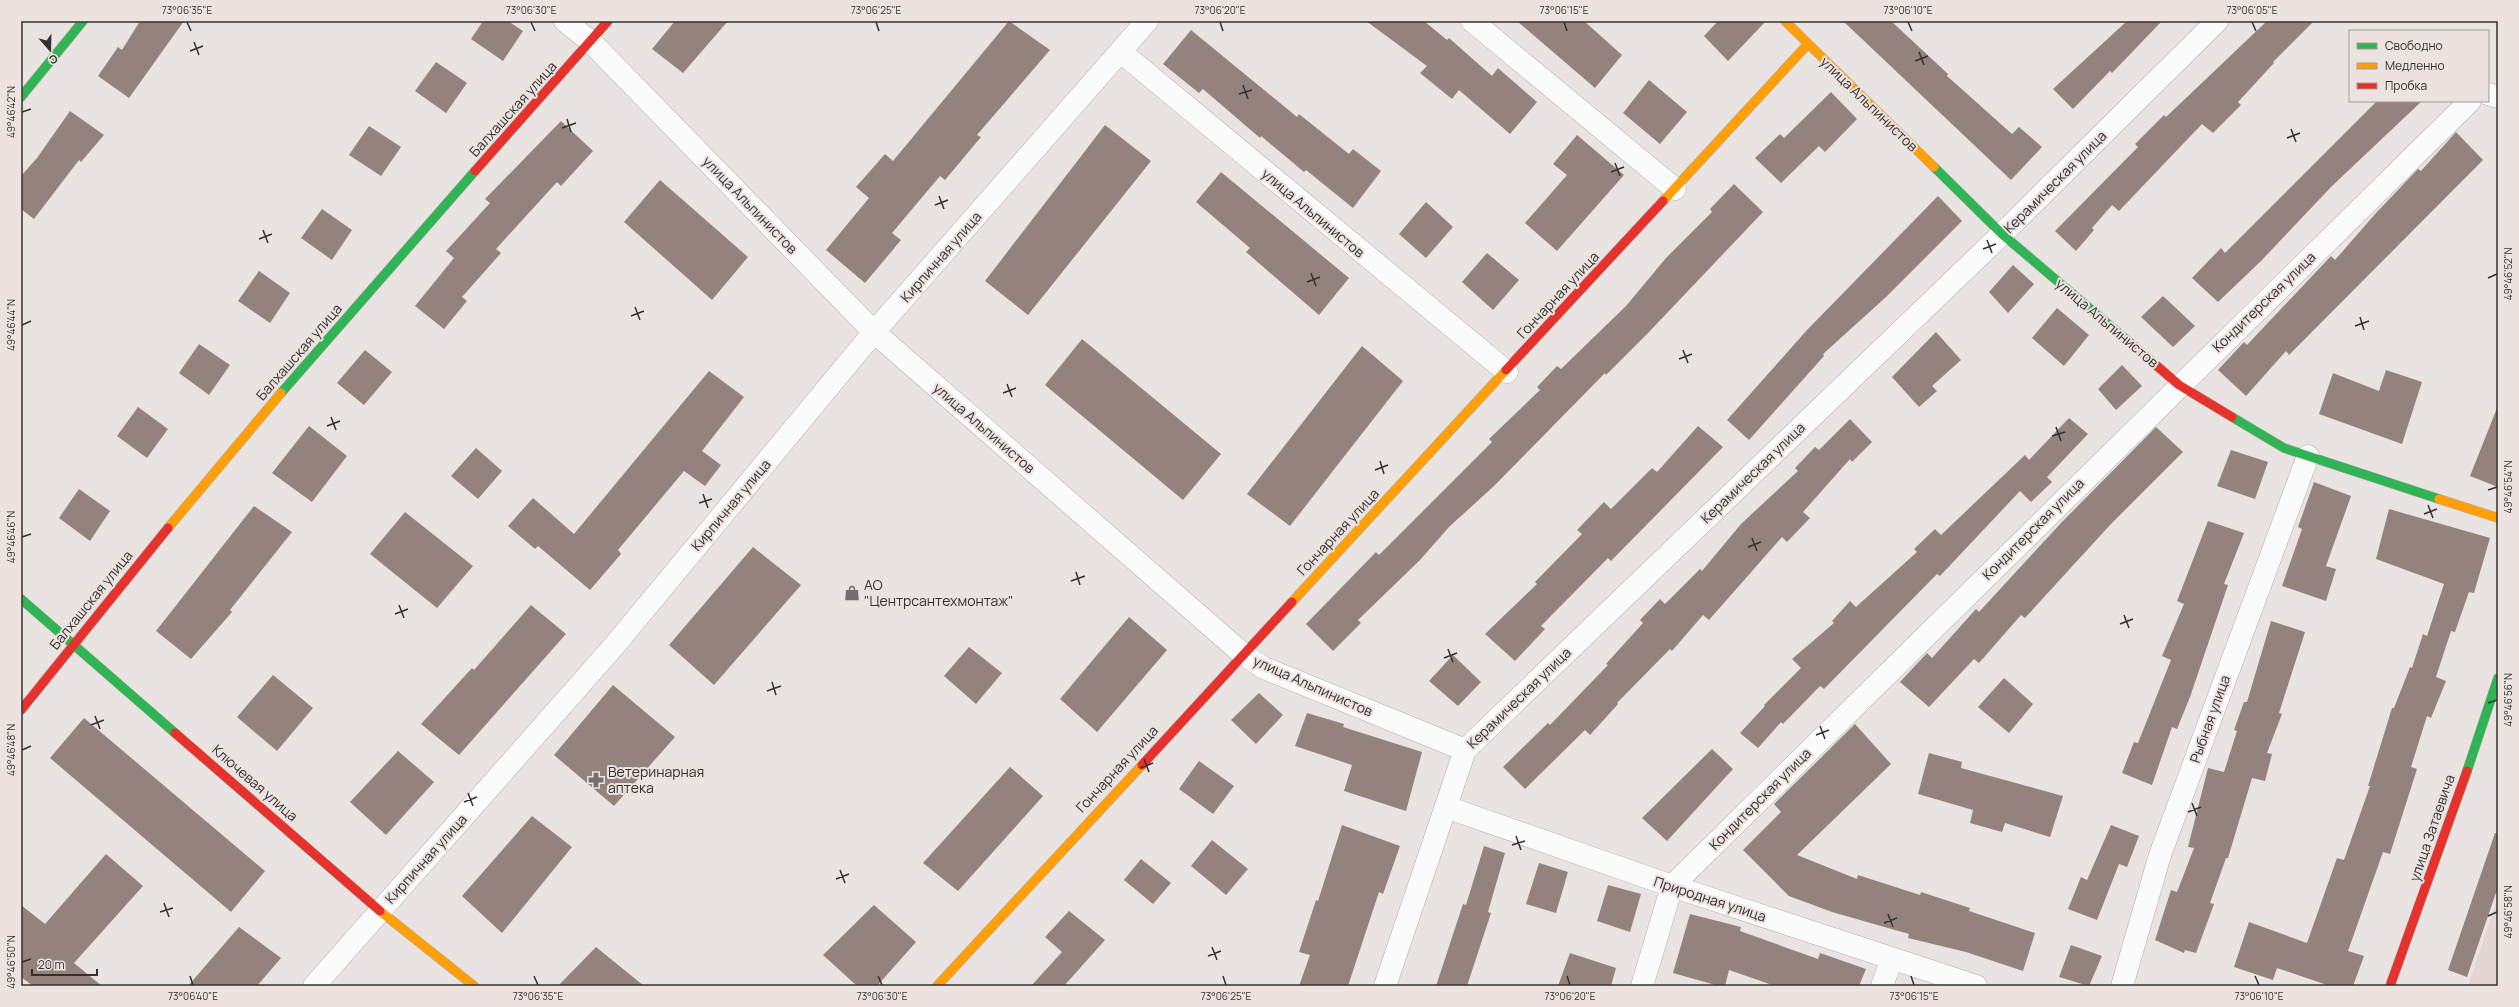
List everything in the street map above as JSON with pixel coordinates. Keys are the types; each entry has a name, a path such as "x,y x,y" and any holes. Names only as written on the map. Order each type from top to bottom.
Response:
{"street":[{"path":"21,97 83,21"},
{"name":"улица Альпинистов","path":"565,21 591,42 874,332 1243,654 1264,668 1464,750"},
{"name":"Балхашская улица","path":"21,710 73,643 334,330 591,42 608,21"},
{"name":"Кирпичная улица","path":"314,986 614,646 874,332 1147,21"},
{"path":"1472,21 1675,189"},
{"name":"улица Альпинистов","path":"1785,21 2002,234 2180,385 2284,448 2498,518"},
{"name":"Керамическая улица","path":"1385,986 1464,750 2002,234 2217,21"},
{"name":"Гончарная улица","path":"937,986 1243,654 1507,372 1808,44"},
{"name":"улица Альпинистов","path":"1121,52 1507,372"},
{"name":"Кондитерская улица","path":"1642,986 1672,886 2469,102"},
{"name":"Рыбная улица","path":"2122,986 2160,855 2308,456"},
{"name":"Ключевая улица","path":"21,599 380,911 474,986"},
{"name":"улица Затаевича","path":"2390,986 2448,827 2498,678"},
{"name":"Природная улица","path":"1446,807 1672,886 1976,986"},
{"path":"1882,986 1892,958"}],"shaded area":[{"path":"2498,897 2498,986 2468,986"}],"building":[{"path":"140,21 184,21 129,98 98,76 118,47 122,50"},
{"path":"483,21 508,21 523,31 503,61 471,39"},
{"path":"675,21 728,21 683,73 652,49"},
{"path":"1009,21 1050,50 977,135 981,137 945,180 940,176 892,233 901,240 865,283 826,250 869,198 856,187 885,154 893,161"},
{"path":"1366,21 1424,21 1447,40 1449,38 1492,76 1498,68 1537,102 1510,134 1459,90 1452,99 1420,73 1427,66"},
{"path":"1517,21 1584,21 1622,55 1595,88"},
{"path":"1718,21 1766,21 1728,61 1704,36"},
{"path":"1843,21 1891,21 1948,74 1947,76 2012,134 2019,127 2042,147 2011,180"},
{"path":"2127,21 2162,21 2112,73 2110,71 2073,109 2053,89"},
{"path":"2267,21 2314,21 2273,62 2274,63 2238,102 2241,105 2213,133 2202,124 2119,211 2112,205 2092,228 2094,230 2076,251 2055,231 2138,147 2135,144 2164,115 2166,117"},
{"path":"1191,30 1297,117 1299,114 1349,154 1353,149 1381,171 1353,208 1306,170 1304,172 1261,136 1260,138 1203,89 1199,93 1163,64"},
{"path":"436,62 467,83 446,113 415,91"},
{"path":"1649,80 1687,112 1660,144 1623,113"},
{"path":"1831,92 1857,119 1825,152 1819,146 1781,183 1755,158 1780,134 1784,138"},
{"path":"2376,102 2421,102 2332,186 2261,261 2218,302 2192,278 2221,248 2225,253"},
{"path":"70,111 104,135 81,162 79,160 34,219 21,209 21,176 37,158"},
{"path":"561,121 593,151 561,186 557,182 496,249 501,253 462,297 467,301 444,329 415,306 454,258 446,251 490,203 485,199"},
{"path":"1105,125 1151,161 1028,315 985,281"},
{"path":"369,126 401,147 381,176 349,155"},
{"path":"2456,132 2483,160 2289,355 2286,351 2246,396 2218,370 2244,342 2247,345 2331,256 2335,260 2376,213 2418,169 2421,171"},
{"path":"1577,135 1624,175 1557,251 1525,223 1567,175 1553,164"},
{"path":"1221,172 1349,278 1319,315 1246,252 1250,248 1196,202"},
{"path":"660,180 748,257 712,300 624,222"},
{"path":"1734,184 1763,212 1649,332 1606,375 1605,373 1494,486 1449,527 1420,560 1358,620 1361,623 1333,651 1306,624 1376,552 1379,555 1492,442 1489,439 1540,390 1537,387 1557,366 1561,369 1626,306 1666,258 1712,212 1710,209"},
{"path":"1938,196 1962,221 1885,298 1823,354 1824,356 1749,440 1727,420 1807,330"},
{"path":"1426,202 1453,227 1426,258 1399,234"},
{"path":"322,209 352,230 332,260 301,238"},
{"path":"1487,253 1519,280 1493,310 1462,282"},
{"path":"2013,265 2034,284 2008,313 1989,292"},
{"path":"259,271 290,293 270,323 238,301"},
{"path":"2163,296 2195,326 2173,347 2141,317"},
{"path":"2057,308 2089,335 2064,366 2032,338"},
{"path":"1936,332 1961,360 1932,386 1937,391 1919,407 1892,377"},
{"path":"1082,339 1221,454 1183,500 1045,385"},
{"path":"199,344 230,365 209,395 179,373"},
{"path":"1362,346 1403,381 1290,526 1247,494"},
{"path":"365,350 392,372 364,405 337,383"},
{"path":"2122,365 2142,386 2116,410 2098,389"},
{"path":"2386,370 2422,382 2402,444 2319,414 2333,373 2379,391"},
{"path":"709,371 744,397 702,451 721,465 705,486 684,471 618,550 621,554 590,590 538,546 535,549 508,526 533,498 574,534"},
{"path":"138,407 168,429 147,458 117,436"},
{"path":"2498,408 2498,487 2470,476"},
{"path":"2069,418 2088,434 2047,477 2052,482 2031,502 2020,491 1940,576 1937,574 1824,689 1820,686 1783,724 1781,722 1758,748 1740,733 1765,706 1764,705 1801,668 1792,659 1834,623 1832,621 1850,601 1856,607 1917,552 1914,549 1935,529 1941,535 2025,455 2029,460"},
{"path":"1850,419 1872,442 1852,462 1850,459 1803,512 1810,518 1787,542 1782,537 1709,620 1703,615 1672,651 1670,649 1617,703 1618,704 1590,735 1585,730 1525,789 1503,767 1548,723 1550,725 1608,665 1606,664 1643,623 1640,620 1660,599 1665,604 1700,569 1702,571 1741,524 1798,471 1795,468 1815,447 1819,450"},
{"path":"309,426 347,456 312,502 272,473"},
{"path":"1698,426 1723,447 1611,561 1608,558 1541,626 1545,629 1515,661 1485,634 1537,584 1535,582 1582,534 1577,530 1604,502 1611,509 1652,468 1657,472"},
{"path":"2156,427 2183,452 2110,525 2025,618 2021,615 1979,663 1974,659 1929,707 1900,682 1927,653 1932,658 1976,609 1979,612 2062,522"},
{"path":"476,448 502,471 478,499 451,476"},
{"path":"2231,450 2268,462 2255,499 2217,486"},
{"path":"2314,482 2351,496 2326,566 2336,569 2326,601 2282,586 2302,529 2298,527"},
{"path":"79,489 110,511 90,541 59,518"},
{"path":"254,506 292,532 230,610 232,612 191,659 156,631"},
{"path":"2389,509 2490,538 2474,593 2469,592 2455,632 2451,631 2436,677 2446,681 2431,718 2427,716 2411,767 2417,769 2390,854 2383,852 2348,951 2364,956 2353,986 2330,986 2277,968 2273,980 2234,967 2249,922 2307,943 2337,858 2344,860 2370,786 2368,786 2392,708 2394,708 2410,667 2412,668 2423,634 2427,636 2444,584 2376,559"},
{"path":"405,512 473,566 437,608 370,554"},
{"path":"2208,521 2244,533 2224,584 2228,585 2190,697 2177,729 2172,727 2152,785 2122,773 2134,742 2138,743 2171,660 2162,656 2184,604 2177,601"},
{"path":"753,547 801,585 714,685 669,645"},
{"path":"531,605 566,634 459,755 421,724 472,668 474,670"},
{"path":"1129,617 1167,650 1097,732 1060,699"},
{"path":"2271,621 2305,632 2279,713 2282,714 2267,753 2272,754 2265,781 2252,778 2228,858 2226,858 2210,903 2214,904 2196,953 2185,950 2184,953 2155,940 2171,890 2177,892 2194,848 2188,847 2208,768 2224,772 2237,731 2234,730 2244,702 2247,702"},
{"path":"969,647 1002,673 976,704 944,676"},
{"path":"1453,655 1481,682 1458,706 1429,681"},
{"path":"273,675 313,708 277,751 237,717"},
{"path":"2004,678 2033,704 2009,733 1978,707"},
{"path":"613,685 675,737 614,806 554,755"},
{"path":"1259,693 1283,715 1256,744 1231,720"},
{"path":"1307,713 1344,724 1343,727 1422,752 1406,811 1344,791 1352,765 1295,746"},
{"path":"84,718 265,871 231,912 50,758"},
{"path":"1855,724 1891,764 1797,855 1857,879 1858,875 1920,895 1921,892 1970,908 1969,911 2035,933 2023,971 1966,952 1908,938 1909,934 1832,912 1789,896 1743,850 1781,812 1774,804"},
{"path":"1712,749 1733,769 1667,841 1642,818"},
{"path":"398,751 434,782 386,835 350,802"},
{"path":"1929,753 1962,762 1961,768 2063,796 2050,837 2005,823 2002,832 1970,823 1973,810 1918,794"},
{"path":"1199,761 1234,786 1213,814 1179,789"},
{"path":"1010,767 1043,796 958,891 923,863"},
{"path":"532,816 572,847 502,933 462,896"},
{"path":"1342,825 1400,846 1383,894 1379,892 1348,986 1299,986 1310,955 1299,952 1316,900 1318,901"},
{"path":"2111,825 2139,836 2127,867 2119,864 2097,920 2068,909 2081,877 2087,880"},
{"path":"2495,833 2498,833 2498,887 2467,977 2448,970"},
{"path":"1212,840 1248,869 1226,895 1191,866"},
{"path":"1484,846 1505,853 1488,912 1491,913 1467,986 1436,986 1463,904 1466,905"},
{"path":"106,854 143,886 74,963 102,986 33,986 21,977 21,905 45,924"},
{"path":"1141,859 1171,883 1153,904 1124,880"},
{"path":"1539,863 1568,872 1556,913 1526,904"},
{"path":"1608,885 1641,894 1630,932 1597,921"},
{"path":"874,905 916,942 877,986 857,986 823,955"},
{"path":"1069,911 1105,940 1064,986 1031,986 1062,952 1045,937"},
{"path":"1690,914 1741,927 1740,931 1818,959 1820,953 1866,969 1859,986 1775,986 1729,970 1725,986 1719,986 1673,973"},
{"path":"239,927 281,958 257,986 188,986"},
{"path":"2071,945 2102,956 2089,986 2059,977"},
{"path":"596,947 644,986 558,986"},
{"path":"1570,953 1616,968 1611,986 1558,986"}],"traffic: fast":[{"path":"21,97 83,21"},
{"path":"1934,167 2002,234 2128,341"},
{"path":"281,393 475,171"},
{"path":"2232,417 2284,448 2439,499"},
{"path":"21,599 175,733"},
{"path":"2467,771 2498,678"}],"traffic: slow":[{"path":"1785,21 1934,167"},
{"path":"1663,201 1808,44"},
{"path":"1292,602 1506,370"},
{"path":"168,528 281,393"},
{"path":"2439,499 2498,518"},
{"path":"937,986 1142,765"},
{"path":"380,911 474,986"}],"traffic: jam":[{"path":"475,171 608,21"},
{"path":"1506,370 1663,201"},
{"path":"2128,341 2179,385 2232,417"},
{"path":"21,710 168,528"},
{"path":"1142,765 1292,602"},
{"path":"175,733 380,911"},
{"path":"2390,986 2467,771"}],"place":[{"name":"АО \"Центрсантехмонтаж\"","path":"852,593"},
{"name":"Ветеринарная аптека","path":"596,780"}]}
